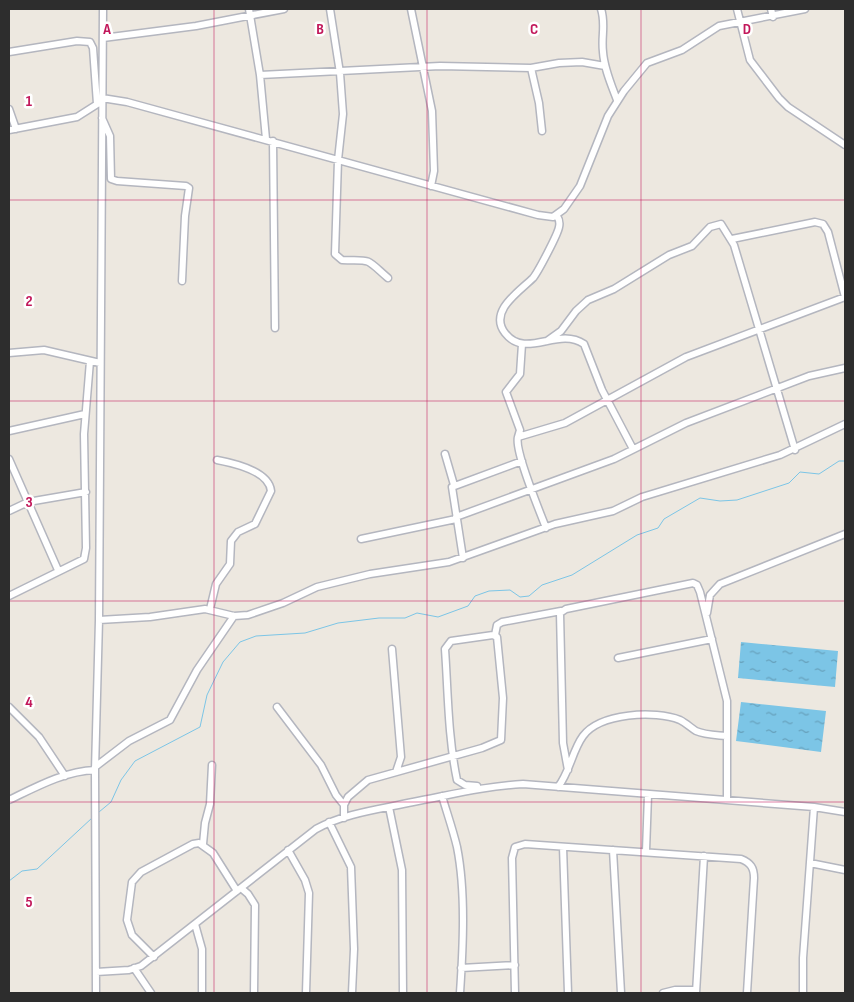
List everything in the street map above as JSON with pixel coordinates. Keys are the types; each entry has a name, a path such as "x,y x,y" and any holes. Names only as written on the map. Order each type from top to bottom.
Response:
{"street":[{"path":"100,101 103,9"},
{"path":"249,9 270,140 275,328"},
{"path":"103,38 196,26 284,9"},
{"path":"330,9 340,72 343,114 338,160 335,254 342,260 361,258 367,260 388,278"},
{"path":"411,9 432,111 434,171 432,186"},
{"path":"601,9 605,22 602,42 604,66 617,100"},
{"path":"737,9 750,60 782,102 845,145"},
{"path":"771,9 773,17"},
{"path":"633,449 608,400 584,344 570,337 522,344 504,333 501,316 510,300 535,274 559,227 557,216 580,186 603,126 617,100 650,61 682,50 719,26 773,17 805,9"},
{"path":"9,52 77,42 90,42 93,48 102,118 95,769 96,993"},
{"path":"260,76 447,66 531,68 559,63 582,62 604,66"},
{"path":"531,68 539,103 542,130"},
{"path":"9,130 76,117 100,101 127,102 543,216 557,216"},
{"path":"9,110 16,129"},
{"path":"102,118 110,136 111,179 186,186 190,188 185,216 182,281"},
{"path":"518,438 566,423 686,357 845,297 828,232 823,224 809,223 732,239"},
{"path":"547,341 561,332 583,304 614,289 669,255 692,246 713,225 721,224 732,239 795,450"},
{"path":"522,344 520,374 506,392 520,430 516,442 546,528"},
{"path":"9,353 44,350 100,363"},
{"path":"9,596 58,570 84,559 86,548 85,414 90,361"},
{"path":"361,539 456,518 614,459 686,423 809,376 845,368"},
{"path":"9,431 85,414"},
{"path":"98,620 150,617 210,609 234,616 248,615 305,591 326,585 370,574 430,566 463,558 546,528 613,510 642,497 795,450 845,424"},
{"path":"445,454 454,485"},
{"path":"9,459 58,570"},
{"path":"210,609 216,584 230,564 231,541 238,532 255,524 271,491 270,486 260,475 242,464 217,460"},
{"path":"463,558 451,489 454,485 522,461"},
{"path":"9,511 28,502 86,492"},
{"path":"707,617 710,595 720,584 845,534"},
{"path":"344,818 344,805 348,797 368,780 498,742 503,737 503,698 497,637 495,635 497,625 502,622 691,583 698,586 727,701 727,800"},
{"path":"561,611 559,617 564,743 568,770"},
{"path":"9,800 41,784 95,769 130,741 170,720 197,670 234,616"},
{"path":"489,787 458,782 454,756 445,646 451,641 495,635"},
{"path":"618,658 712,639"},
{"path":"392,648 401,757 396,772"},
{"path":"9,707 39,737 65,776"},
{"path":"277,707 321,765 336,796 344,805"},
{"path":"558,787 568,770 582,738 603,720 643,715 678,720 699,732 726,736"},
{"path":"203,844 205,823 210,804 212,765"},
{"path":"96,972 134,968 154,957 316,829 330,822 389,807 489,787 523,784 814,807 845,812"},
{"path":"646,851 648,794"},
{"path":"442,796 457,848 462,968 460,993"},
{"path":"389,807 402,870 404,993"},
{"path":"803,993 803,958 814,807"},
{"path":"330,822 351,866 352,993"},
{"path":"154,957 132,935 127,920 134,878 155,863 193,844 203,844 213,853 239,889 255,905 254,993"},
{"path":"515,993 512,852 518,844 741,858 748,862 754,871 747,993"},
{"path":"563,847 568,993"},
{"path":"288,850 305,880 309,893 306,993"},
{"path":"613,850 621,993"},
{"path":"663,993 673,990 696,992 704,856"},
{"path":"810,864 845,870"},
{"path":"195,924 202,950 202,993"},
{"path":"462,968 515,965"},
{"path":"134,968 151,993"}],"water":[{"path":"741,642 838,651 835,687 738,678"},
{"path":"741,702 826,711 821,752 736,741"}],"waterway":[{"path":"99,812 111,802 121,780 135,761 200,727 207,695 223,662 240,642 256,636 305,633 338,623 379,618 405,618 417,613 438,617 468,606 475,596 489,591 510,590 520,597 529,596 542,585 572,575 637,535 658,528 664,519 700,498 720,501 737,500 789,483 800,472 819,474 839,461 845,461"},
{"path":"9,881 22,871 37,869 92,818"}]}
